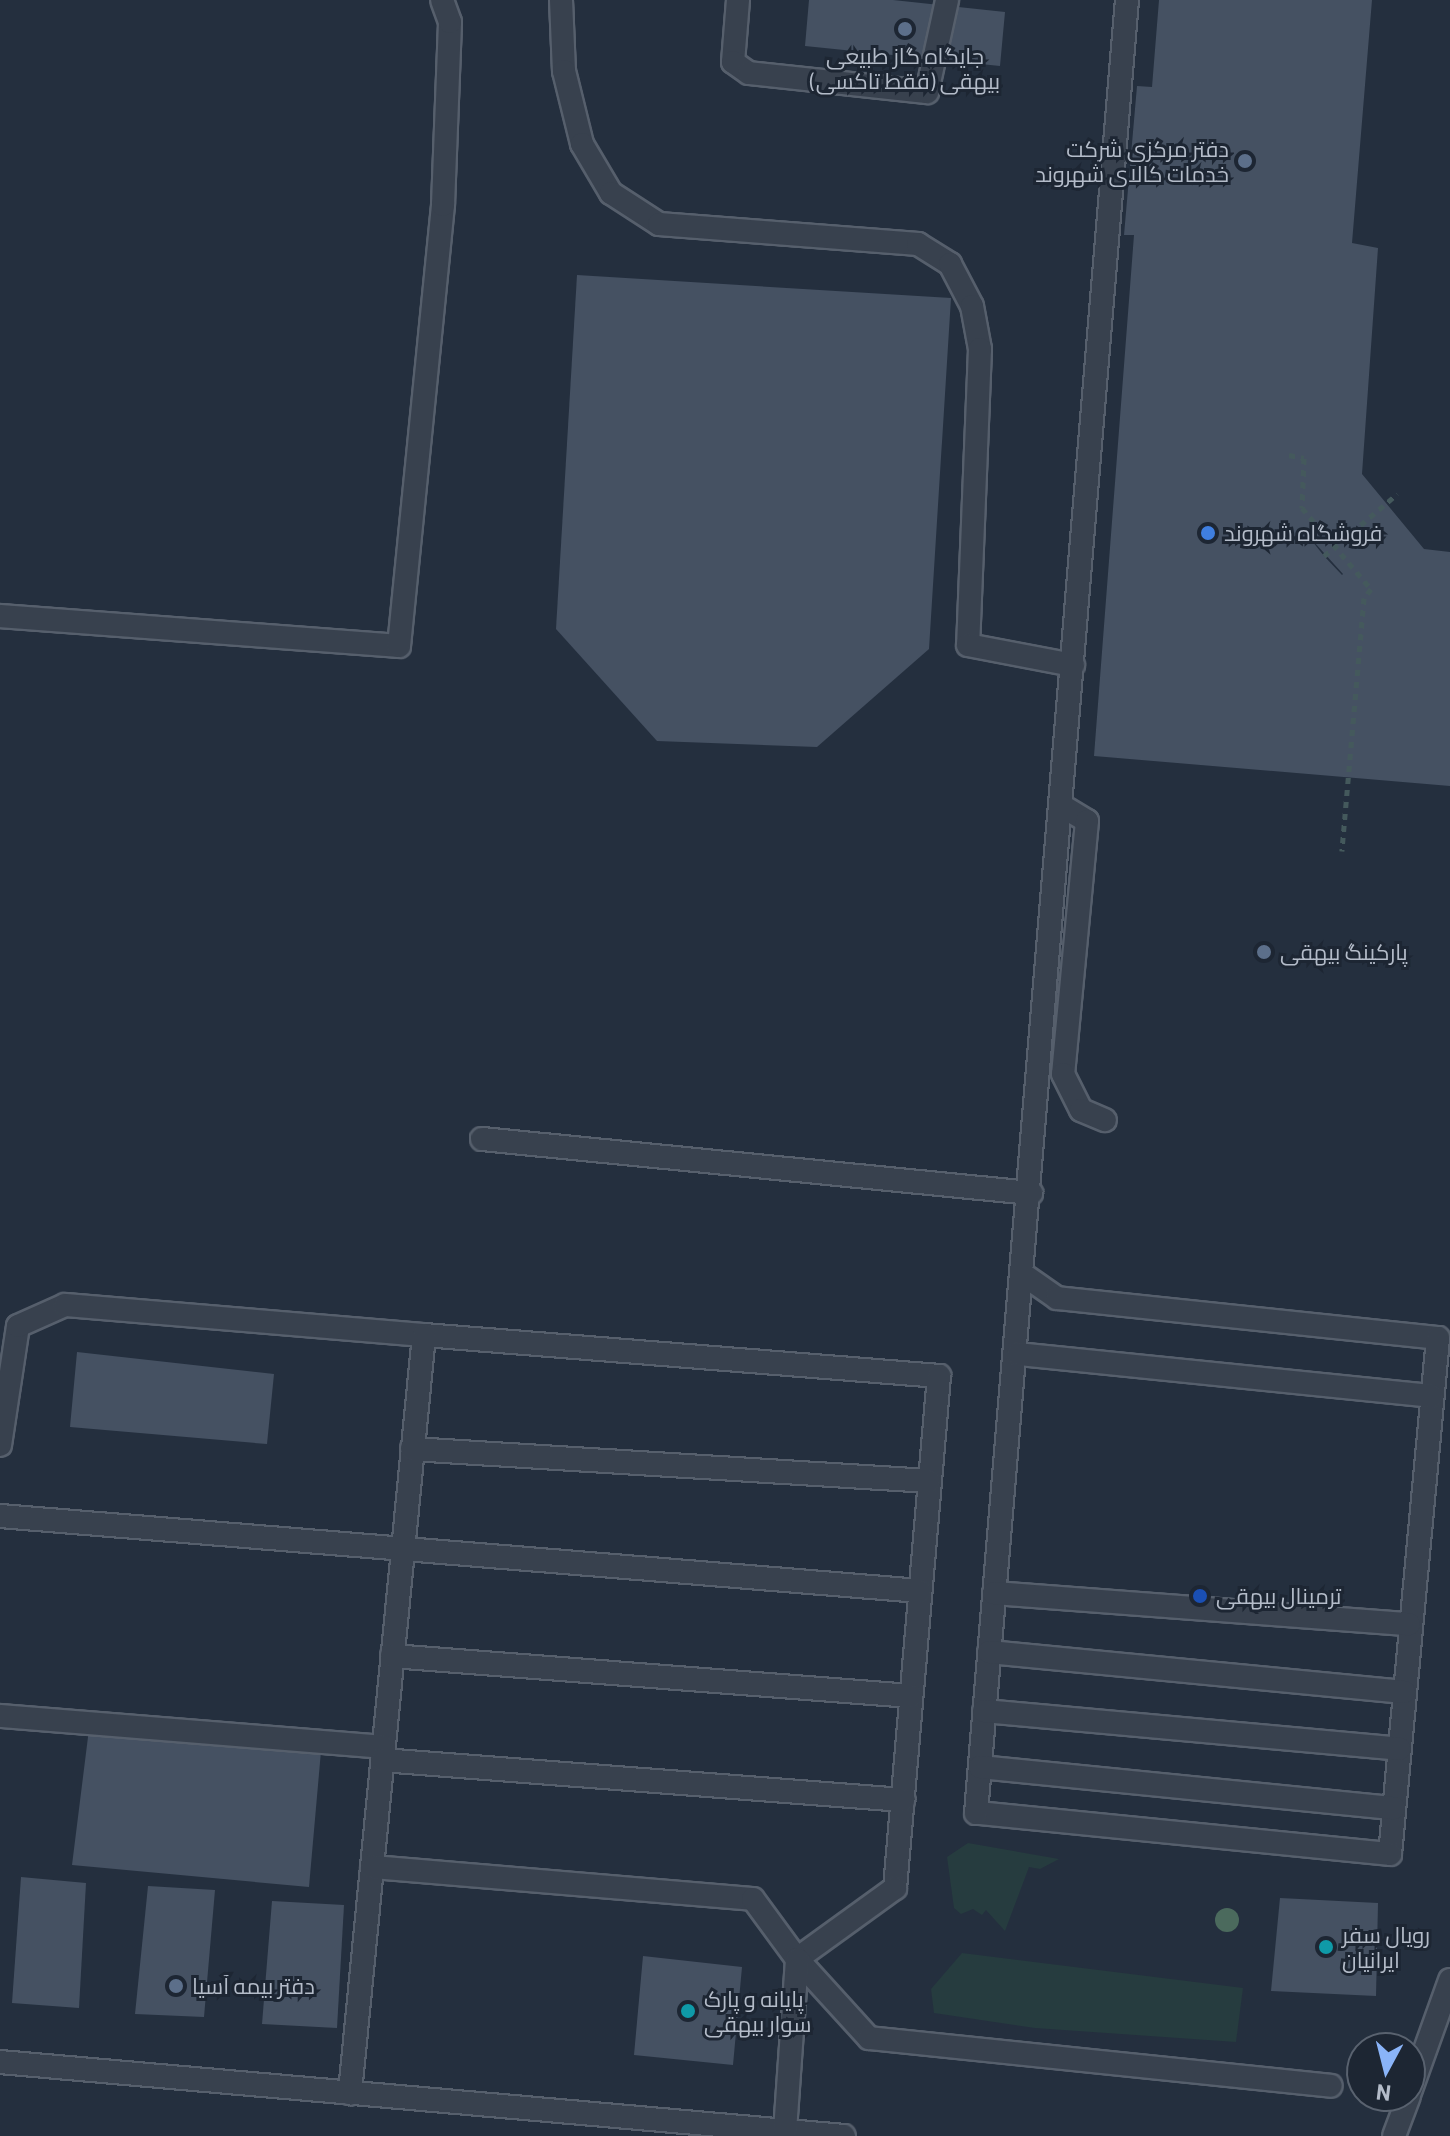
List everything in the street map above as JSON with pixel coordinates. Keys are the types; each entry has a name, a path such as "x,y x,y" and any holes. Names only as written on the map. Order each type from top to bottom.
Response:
{"lane":[{"path":"0,616 399,646 443,205 450,22 442,0"},
{"path":"561,0 564,71 582,144 611,193 659,224 918,244 950,264 972,306 980,349 968,645 1073,665"},
{"path":"738,0 733,62 749,73 927,92 947,0"},
{"path":"1024,1275 1057,1298 1438,1338 1390,1854 976,1813 1018,1354 1024,1275 1073,665 1127,0"},
{"path":"1062,806 1087,821 1063,1074 1081,1110 1105,1120"},
{"path":"482,1139 1031,1193"},
{"path":"0,1445 2,1414 18,1326 65,1305 939,1376 895,1888 797,1959"},
{"path":"350,2093 424,1335"},
{"path":"1018,1354 1432,1396"},
{"path":"412,1449 929,1481"},
{"path":"0,1516 920,1591"},
{"path":"994,1593 1409,1624"},
{"path":"989,1652 1404,1692"},
{"path":"392,1656 911,1696"},
{"path":"984,1711 1399,1749"},
{"path":"0,1716 903,1800"},
{"path":"980,1767 1394,1808"},
{"path":"372,1867 753,1899 797,1959 869,2038 1331,2086"},
{"path":"785,2131 797,1959"},
{"path":"1426,2047 1450,1980"},
{"path":"0,2062 350,2093 696,2130 785,2131 844,2136"},
{"path":"1394,2136 1403,2112"}],"path":[{"path":"1289,455 1304,458 1302,508 1371,589 1364,598 1342,851"},
{"path":"1324,556 1397,494"}],"green space":[{"path":"968,1843 1059,1859 1040,1869 1029,1867 1005,1931 986,1910 982,1915 973,1909 961,1914 954,1908 947,1857"},
{"path":"962,1953 1243,1988 1236,2042 1035,2028 934,2013 931,1989"}],"building":[{"name":"جایگاه گاز طبیعی بیهقی (فقط تاکسی)","path":"809,0 893,0 1005,12 1000,66 805,46"},
{"path":"1159,0 1372,0 1352,243 1378,248 1362,474 1424,549 1450,552 1450,786 1094,756 1134,235 1124,235 1137,86 1152,87","holes":["1305,532 1343,574 1324,556"]},
{"path":"577,275 951,298 929,649 817,747 657,741 556,629"},
{"path":"77,1352 274,1374 267,1444 70,1427"},
{"path":"89,1729 321,1751 309,1887 72,1865"},
{"path":"21,1877 86,1883 79,2008 12,2003"},
{"path":"148,1886 215,1890 204,2017 135,2014"},
{"name":"رویال سفر ایرانیان","path":"1280,1898 1378,1903 1376,1996 1271,1991"},
{"path":"272,1901 344,1905 337,2028 262,2024"},
{"name":"پایانه و پارک سوار بیهقی","path":"643,1956 742,1967 733,2065 634,2055"}],"place":[{"name":"جایگاه گاز طبیعی بیهقی (فقط تاکسی)","path":"905,29"},
{"name":"دفتر مرکزی شرکت خدمات کالای شهروند","path":"1245,161"},
{"name":"فروشگاه شهروند","path":"1208,533"},
{"name":"پارکینگ بیهقی","path":"1264,952"},
{"name":"ترمینال بیهقی","path":"1200,1596"},
{"name":"رویال سفر ایرانیان","path":"1326,1947"},
{"name":"دفتر بیمه آسیا","path":"176,1986"},
{"name":"پایانه و پارک سوار بیهقی","path":"688,2011"}]}
